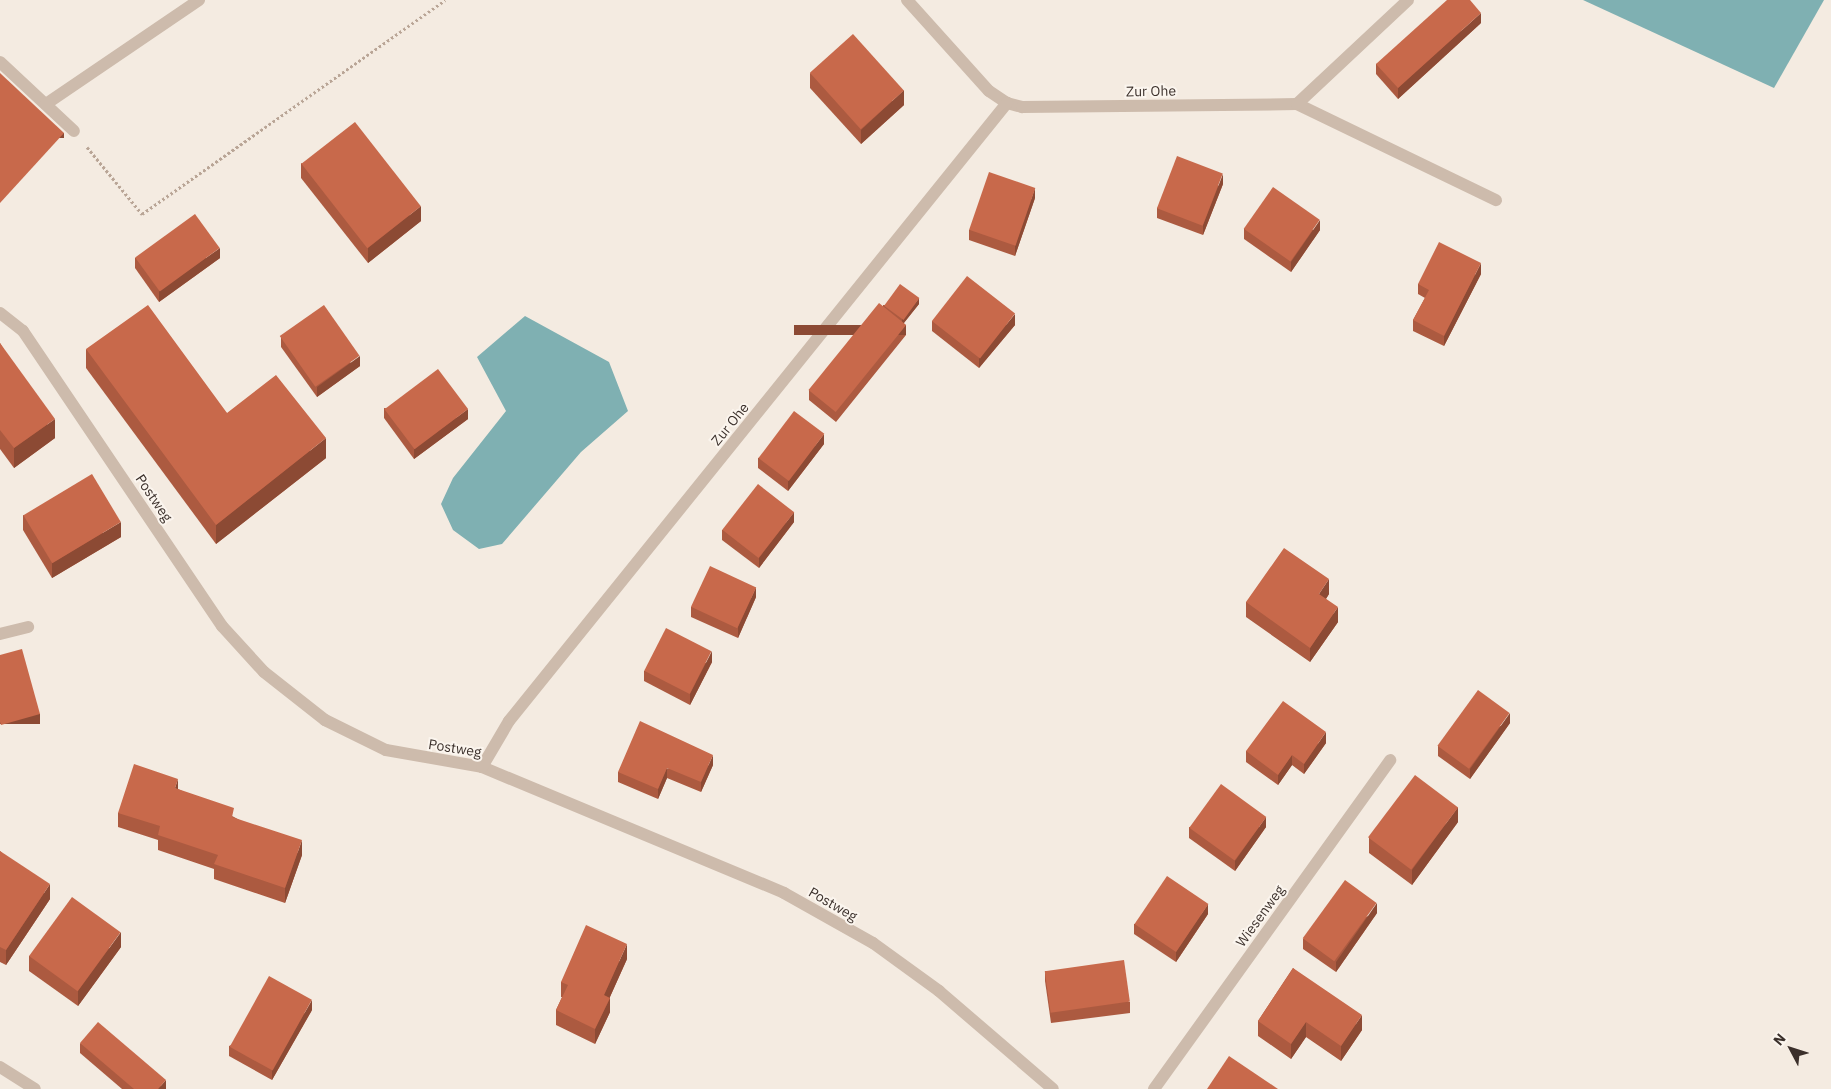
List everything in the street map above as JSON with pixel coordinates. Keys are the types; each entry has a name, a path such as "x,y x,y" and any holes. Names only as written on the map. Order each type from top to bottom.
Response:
{"street":[{"path":"46,104 199,0"},
{"name":"Zur Ohe","path":"907,0 989,91 1007,103 1022,107 1297,104 1496,200"},
{"path":"1297,104 1408,0"},
{"path":"0,62 74,131"},
{"name":"Zur Ohe","path":"482,767 509,721 1007,103"},
{"name":"Postweg","path":"0,313 23,331 222,626 264,672 325,720 386,750 482,767 784,893 873,943 939,991 1053,1089"},
{"path":"0,634 28,627"},
{"name":"Wiesenweg","path":"1154,1089 1390,760"},
{"path":"0,1067 35,1089"}],"path":[{"path":"74,131 142,214 445,0"}],"water":[{"path":"1583,0 1824,0 1774,88"},
{"path":"525,316 609,362 628,411 581,452 502,544 479,549 453,530 441,504 453,478 506,411 477,357"}],"building":[{"path":"1447,0 1470,0 1481,13 1398,88 1376,64"},
{"path":"853,34 904,90 861,129 810,73"},
{"path":"0,73 64,133 0,203"},
{"path":"355,122 421,206 367,248 301,164"},
{"path":"1177,156 1223,174 1203,226 1157,208"},
{"path":"989,172 1035,188 1015,246 969,230"},
{"path":"1273,187 1320,220 1290,261 1244,229"},
{"path":"195,214 220,248 160,291 135,257"},
{"path":"1439,242 1481,263 1444,336 1413,320 1429,290 1418,284"},
{"path":"967,276 1015,314 980,358 932,321"},
{"path":"900,284 919,298 904,320 884,306"},
{"path":"879,303 906,325 836,412 809,390"},
{"path":"148,305 227,413 276,375 326,438 216,525 86,349"},
{"path":"324,305 360,356 315,387 280,336"},
{"path":"0,343 55,419 14,448 0,430"},
{"path":"438,369 468,409 415,449 384,409"},
{"path":"794,411 824,434 789,481 758,458"},
{"path":"92,474 121,522 52,563 23,515"},
{"path":"758,484 794,512 759,558 722,530"},
{"path":"1284,548 1329,579 1319,594 1338,607 1310,648 1246,602"},
{"path":"710,566 756,588 737,628 691,607"},
{"path":"666,628 711,651 690,694 644,671"},
{"path":"22,649 40,714 1,725 0,655"},
{"path":"1478,690 1510,713 1469,769 1437,746"},
{"path":"1283,701 1326,732 1304,764 1292,755 1278,775 1246,751"},
{"path":"640,721 713,755 701,782 667,768 658,789 618,772"},
{"path":"134,764 178,779 175,788 234,808 232,817 302,840 285,888 214,864 218,855 158,835 160,826 118,813"},
{"path":"1415,775 1458,807 1411,870 1368,837"},
{"path":"1221,784 1266,817 1235,861 1189,828"},
{"path":"0,851 50,884 6,950 0,947"},
{"path":"1167,876 1208,904 1176,952 1135,924"},
{"path":"1345,880 1377,903 1334,961 1303,938"},
{"path":"72,897 121,932 78,991 29,956"},
{"path":"586,925 627,944 604,995 610,998 595,1029 556,1010 568,985 561,982"},
{"path":"1124,960 1130,1002 1051,1013 1045,971"},
{"path":"1293,968 1362,1015 1341,1046 1306,1022 1291,1044 1258,1021"},
{"path":"269,976 312,1000 273,1071 230,1047"},
{"path":"98,1022 166,1080 158,1089 134,1089 80,1043"},
{"path":"1229,1056 1278,1089 1207,1089"}]}
